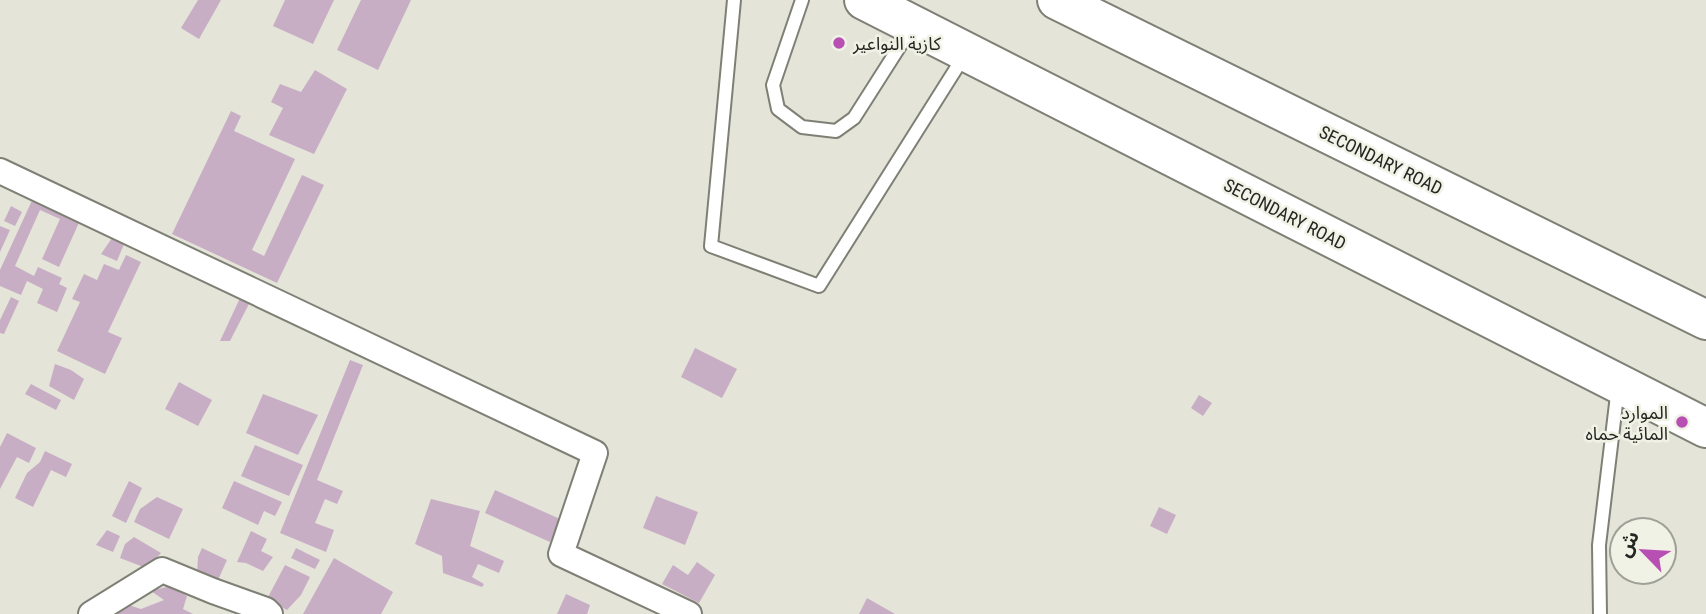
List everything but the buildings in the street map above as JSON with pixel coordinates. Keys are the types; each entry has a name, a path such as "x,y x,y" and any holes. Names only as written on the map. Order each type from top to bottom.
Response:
{"main road":[{"name":"SECONDARY ROAD","path":"864,0 1706,428"},
{"name":"SECONDARY ROAD","path":"1056,0 1706,320"}],"street":[{"path":"0,171 595,453 561,554 689,614"},
{"path":"91,614 162,570 266,610 270,614"}],"lane":[{"path":"734,0 711,246 819,286 966,52"},
{"path":"802,0 773,85 778,109 802,127 836,131 854,118 913,25"},
{"path":"1600,614 1599,545 1618,383"}],"place":[{"name":"كازية النواعير","path":"839,43"},
{"name":"الموارد المائية حماه","path":"1682,422"}]}
